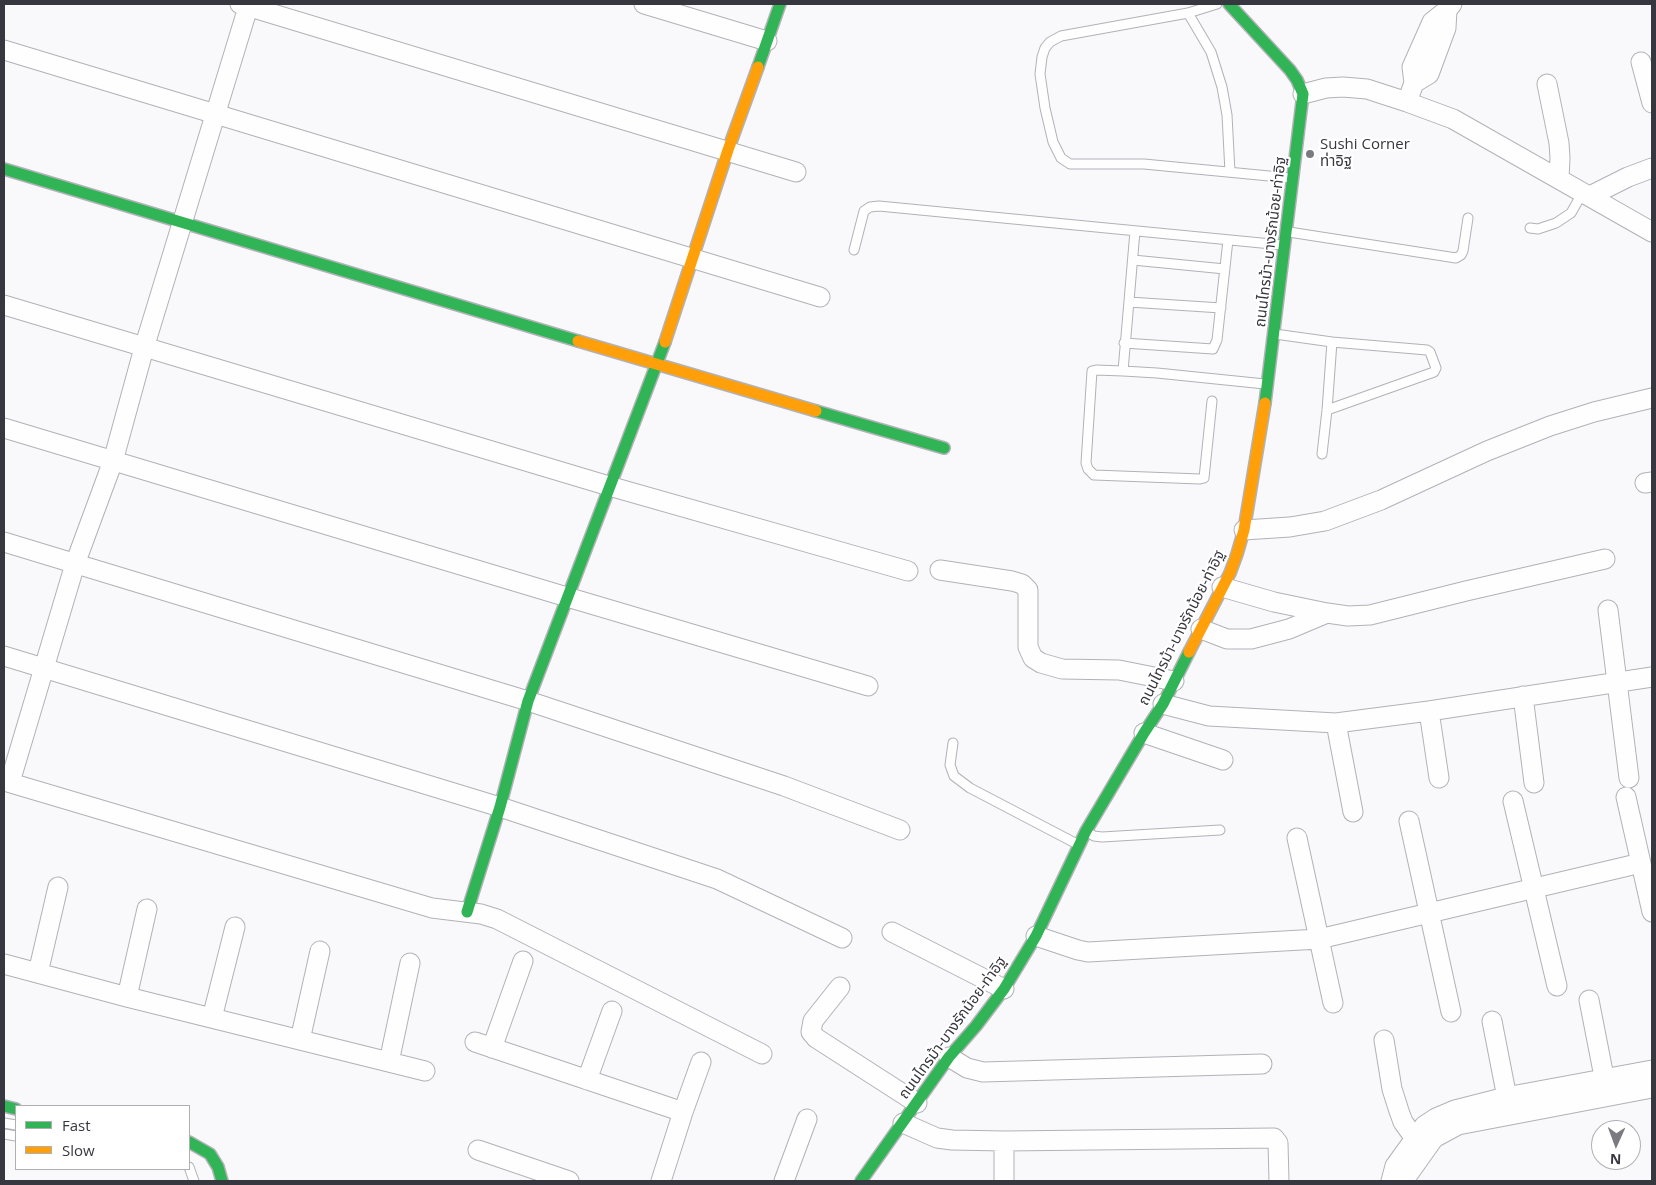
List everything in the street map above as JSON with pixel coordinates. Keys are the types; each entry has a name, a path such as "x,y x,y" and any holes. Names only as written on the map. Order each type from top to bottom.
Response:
{"street":[{"path":"644,4 767,41"},
{"path":"467,912 500,807 528,701 609,486 657,366 728,150 780,4"},
{"path":"1229,4 1290,70 1303,94 1326,88 1366,89 1453,119 1652,232"},
{"path":"762,1054 496,919 481,914 432,908 7,781 75,564 114,461 144,348 216,113 245,5 796,172"},
{"path":"1407,102 1414,83 1412,67 1432,22 1449,7"},
{"path":"4,50 820,297"},
{"path":"1641,62 1652,104"},
{"path":"1547,84 1559,143 1559,179"},
{"name":"ถนนไทรม้า-บางรักน้อย-ท่าอิฐ","path":"861,1181 949,1057 1004,989 1036,936 1086,831 1163,704 1222,586 1230,574 1244,530 1268,384 1303,94"},
{"path":"1586,194 1652,168"},
{"path":"4,169 657,366 944,448"},
{"path":"4,305 609,486 908,571"},
{"path":"1244,530 1290,527 1325,521 1381,500 1487,451 1550,426 1594,412 1652,398"},
{"path":"4,428 868,686"},
{"path":"4,542 528,701 784,786 900,830"},
{"path":"1222,586 1274,602 1326,613 1348,616 1370,615 1605,559"},
{"path":"940,570 1022,584 1028,590 1028,648 1033,658 1041,663 1062,669 1119,670 1174,681"},
{"path":"1608,610 1629,778"},
{"path":"1201,630 1227,639 1251,638 1290,629 1326,613"},
{"path":"4,656 500,807 717,879 842,938"},
{"path":"1163,704 1208,716 1336,723 1429,711 1652,677"},
{"path":"1523,696 1534,783"},
{"path":"1429,711 1439,778"},
{"path":"1336,723 1352,812"},
{"path":"1144,733 1223,760"},
{"path":"1626,797 1652,912"},
{"path":"1513,801 1557,986"},
{"path":"1409,821 1451,1012"},
{"path":"1297,838 1333,1003"},
{"path":"1036,936 1088,952 1319,939 1641,864"},
{"path":"38,973 58,887"},
{"path":"127,997 147,909"},
{"path":"212,1018 235,927"},
{"path":"892,932 1004,989"},
{"path":"300,1040 320,951"},
{"path":"523,961 483,1045 683,1112"},
{"path":"389,1062 410,963"},
{"path":"4,964 127,997 425,1071"},
{"path":"840,987 813,1021 811,1032 816,1038 917,1103"},
{"path":"1589,1000 1606,1087"},
{"path":"587,1080 612,1011"},
{"path":"1492,1021 1508,1106"},
{"path":"1384,1040 1392,1089 1399,1111 1403,1122 1419,1145"},
{"path":"949,1057 966,1068 983,1072 1262,1064"},
{"path":"661,1181 701,1062"},
{"path":"1398,1176 1419,1145 1458,1125 1508,1106 1606,1087 1652,1070"},
{"path":"1606,1087 1652,1088"},
{"path":"784,1181 807,1119"},
{"path":"902,1123 937,1138 952,1140 1274,1138 1278,1143 1279,1181"},
{"path":"1004,1141 1004,1181"},
{"path":"190,1142 210,1154 218,1167 222,1181"},
{"path":"478,1150 568,1181"}],"lane":[{"path":"1217,4 1188,13 1060,36 1050,42 1045,48 1042,57 1040,74 1053,142 1061,158 1070,164 1144,164 1293,179"},
{"path":"1188,13 1211,52 1222,87 1227,116 1230,172"},
{"path":"1530,228 1538,229 1556,223 1571,213 1586,194"},
{"path":"854,250 864,211 870,207 889,207 1285,245"},
{"path":"1286,232 1456,258 1463,251 1468,218"},
{"path":"1123,371 1135,231"},
{"path":"1124,343 1213,349 1217,340 1228,240"},
{"path":"1133,260 1225,269"},
{"path":"1130,302 1221,308"},
{"path":"1275,334 1332,342 1427,350 1430,352 1436,370 1434,372 1327,410"},
{"path":"1322,454 1332,342"},
{"path":"1212,401 1204,478 1094,475 1088,469 1086,463 1092,371 1157,373 1268,384"},
{"path":"953,743 950,765 954,776 970,788 1079,845"},
{"path":"1086,831 1094,836 1102,836 1220,830"}],"traffic: fast":[{"path":"758,67 780,4"},
{"path":"1229,4 1290,70 1303,94 1265,403"},
{"path":"4,169 578,341"},
{"path":"467,912 500,807 528,701 665,342"},
{"path":"816,411 944,448"},
{"path":"861,1181 949,1057 1004,989 1036,936 1086,831 1163,704 1189,652"},
{"path":"4,1106 15,1109"},
{"path":"190,1143 210,1154 218,1167 222,1181"}],"traffic: slow":[{"path":"665,342 728,150 758,67"},
{"path":"578,341 816,411"},
{"path":"1189,652 1230,573 1237,554 1244,530 1265,403"}],"place":[{"name":"Sushi Corner ท่าอิฐ","path":"1310,154"}]}
